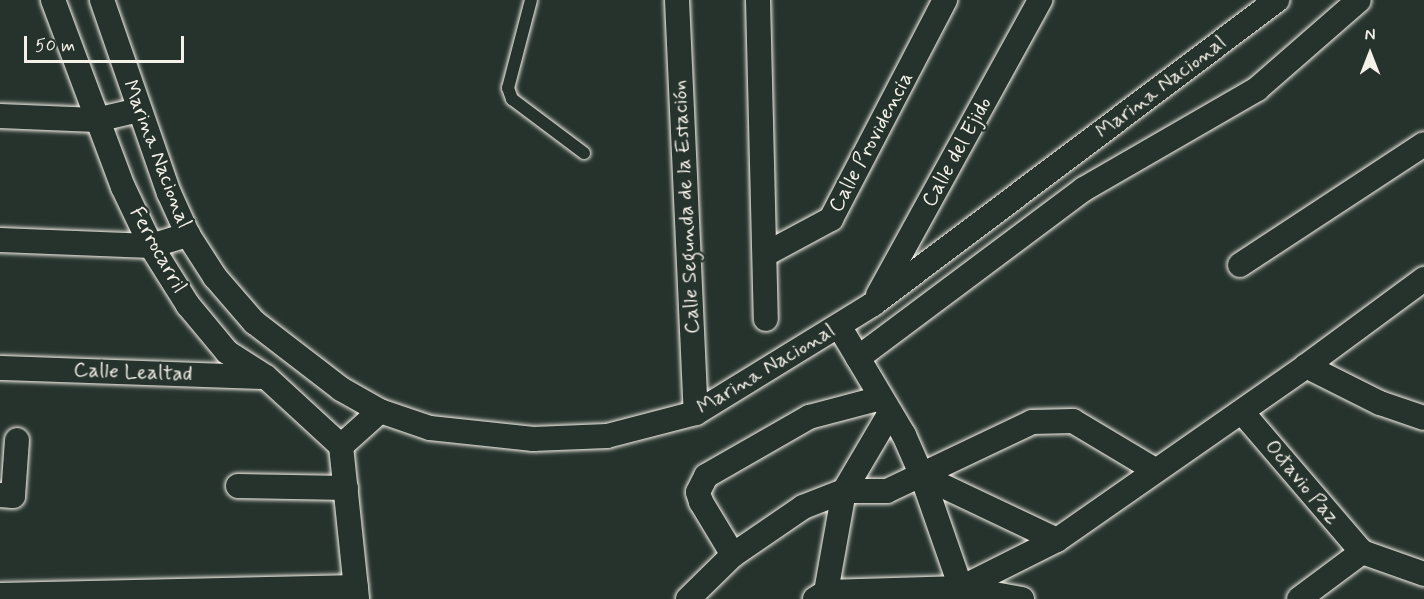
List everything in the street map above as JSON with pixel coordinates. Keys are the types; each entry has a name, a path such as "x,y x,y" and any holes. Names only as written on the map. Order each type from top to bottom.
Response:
{"street":[{"name":"Ferrocarril","path":"53,0 96,120 151,246 188,305 227,352 266,377 341,446"},
{"name":"Marina Nacional","path":"102,0 139,110 188,235 215,277 254,322 340,388 380,411 430,428 532,439 608,436 696,413 873,304 1277,0"},
{"name":"Calle Segunda de la Estación","path":"677,0 696,413"},
{"path":"758,0 766,320"},
{"name":"Calle Providencia","path":"766,254 831,219 945,0"},
{"name":"Calle del Ejido","path":"873,304 1040,0"},
{"path":"858,358 1084,189 1257,89 1359,0"},
{"path":"0,116 96,120 139,110"},
{"path":"1240,265 1424,144"},
{"path":"0,240 151,246 188,235"},
{"path":"954,593 1057,540 1155,470 1242,412 1424,279"},
{"path":"839,326 886,406 922,476 954,593"},
{"path":"1306,366 1380,404 1424,418"},
{"name":"Calle Lealtad","path":"0,368 266,377"},
{"path":"886,406 844,491 820,596 954,593 1022,599"},
{"path":"733,555 701,502 698,492 706,476 809,417 886,406"},
{"path":"0,595 356,593 341,446 380,411"},
{"name":"Octavio Paz","path":"1242,412 1362,552"},
{"path":"688,599 733,555 777,522 844,491 887,491 1032,422 1055,419 1073,421 1155,470"},
{"path":"0,495 14,496 17,440"},
{"path":"922,476 1057,540"},
{"path":"238,486 346,488"},
{"path":"1299,599 1362,552 1424,574"}],"lane":[{"path":"531,0 508,88 512,99 584,153"}]}
